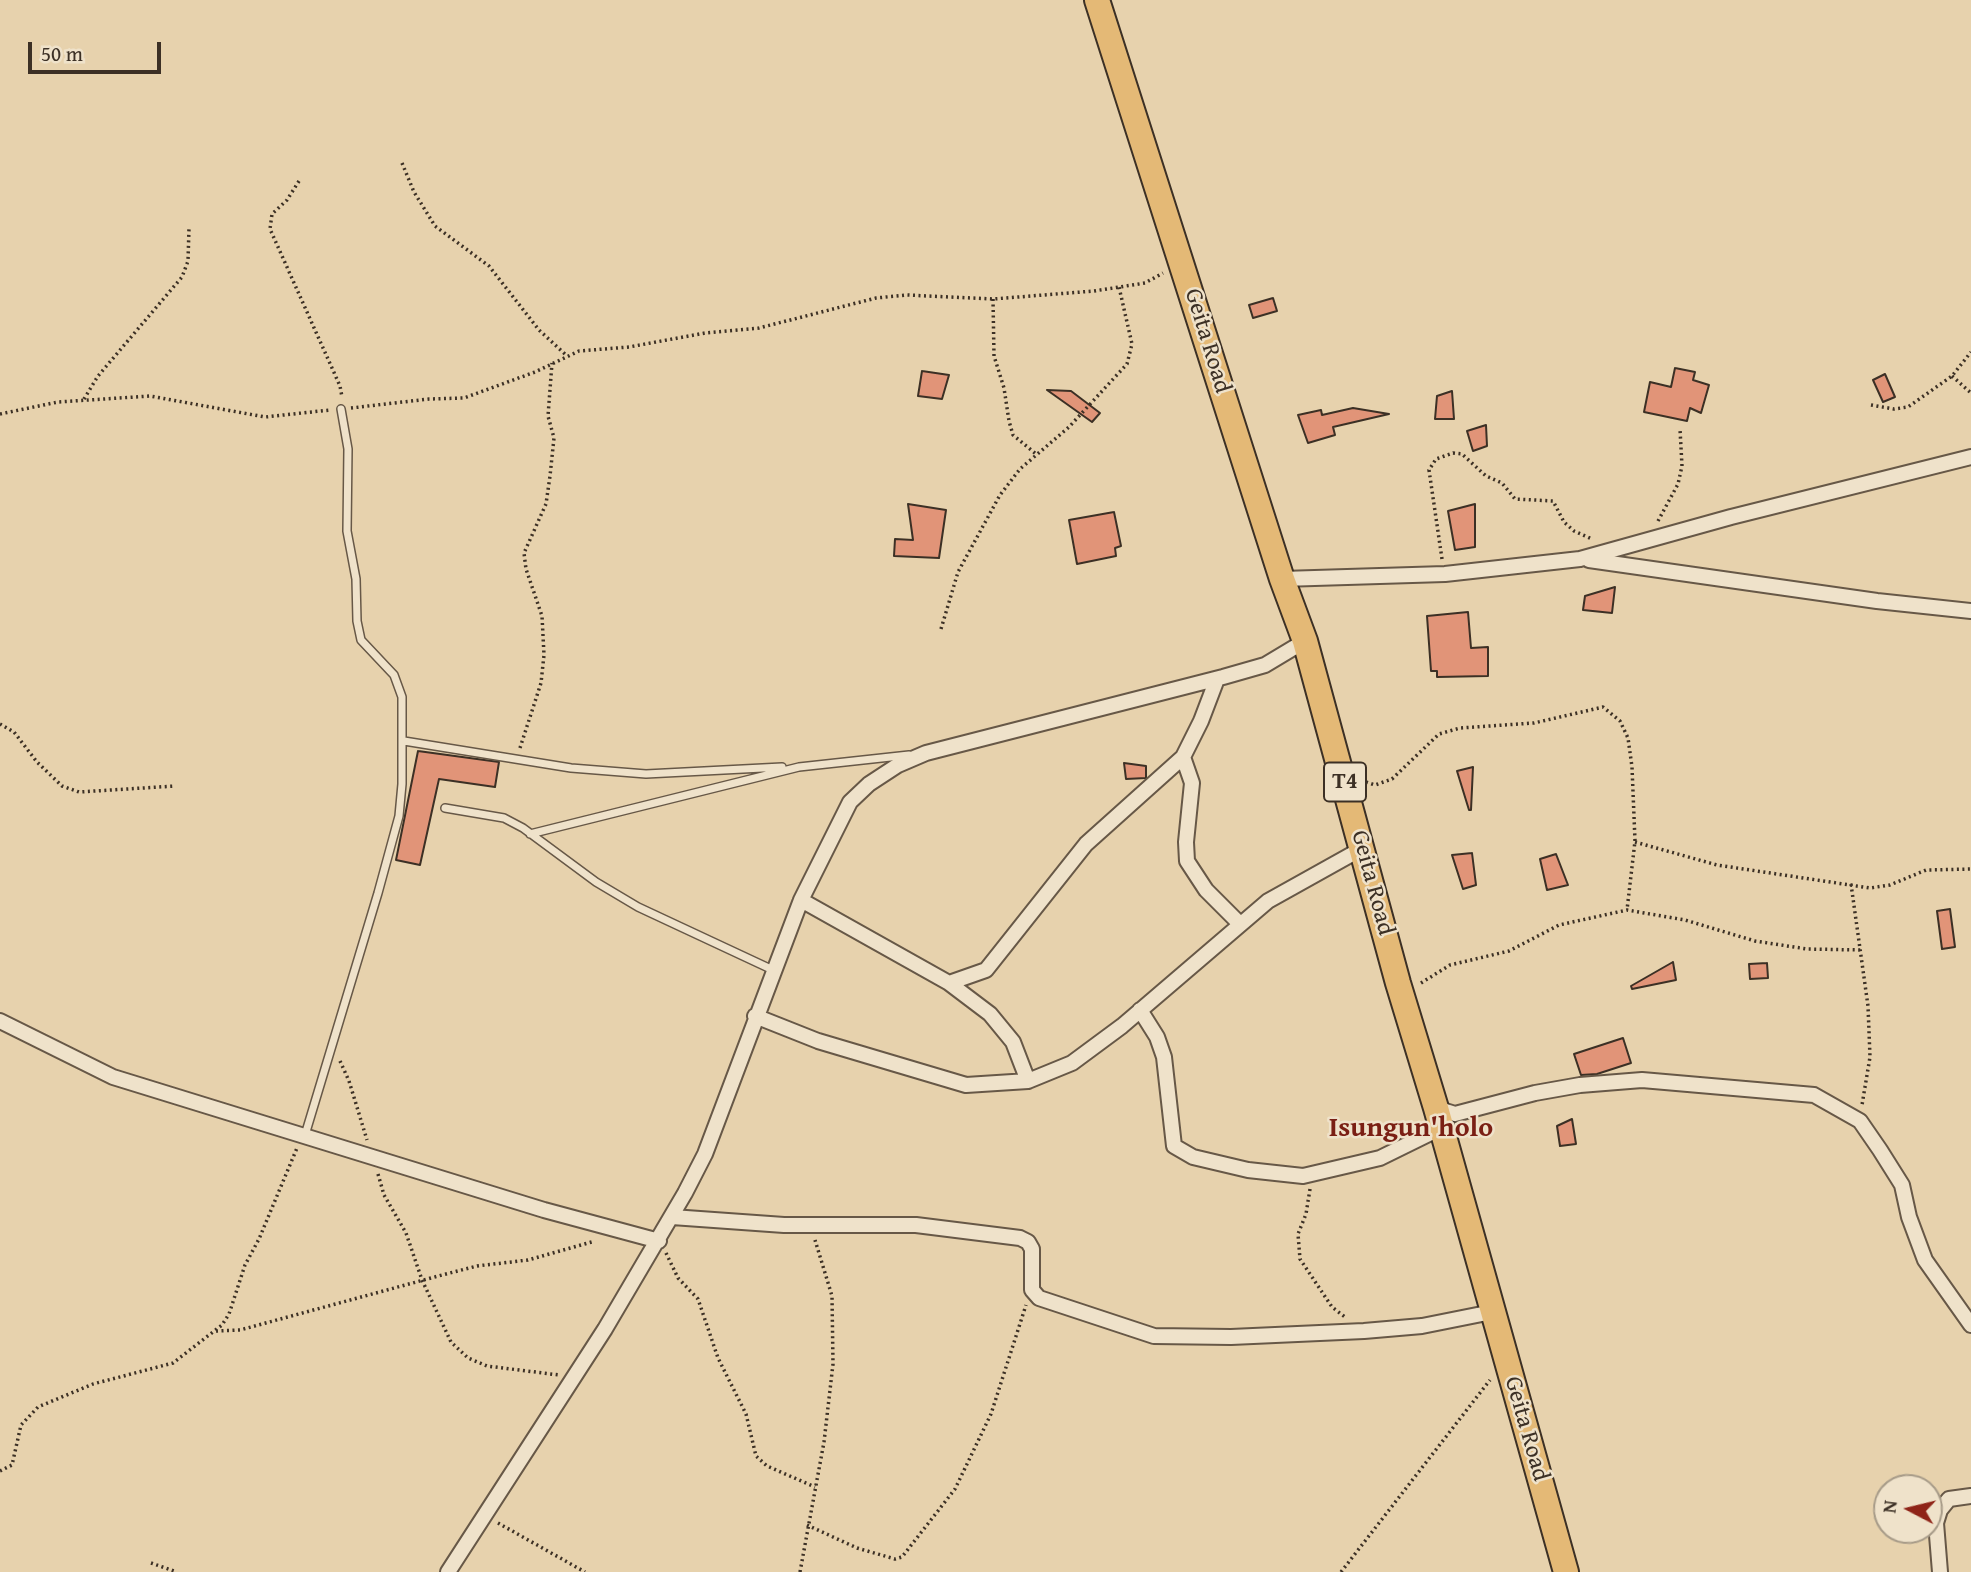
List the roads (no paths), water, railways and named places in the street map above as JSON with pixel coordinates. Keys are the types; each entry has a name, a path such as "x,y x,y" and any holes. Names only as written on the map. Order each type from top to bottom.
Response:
{"highway":[{"name":"Geita Road","path":"1097,0 1282,579 1306,641 1398,983 1566,1572"}],"street":[{"path":"1282,579 1445,574 1580,559 1731,517 1971,457"},
{"path":"1580,559 1877,601 1971,611"},
{"path":"448,1572 575,1378 659,1241 705,1154 801,900 850,802 869,784 898,765 926,753 1265,665 1306,641"},
{"path":"949,983 986,970 1086,844 1183,757 1201,722 1217,679"},
{"path":"1183,757 1192,783 1187,861 1206,890 1240,923"},
{"path":"755,1016 818,1041 966,1085 1028,1082 1072,1063 1140,1010 1268,901 1303,885 1363,848"},
{"path":"801,900 949,983 990,1014 1013,1042 1028,1082"},
{"path":"1140,1010 1157,1037 1164,1058 1174,1146 1193,1157 1248,1170 1311,1175 1380,1158 1438,1118 1535,1093 1580,1085 1642,1080 1814,1095 1860,1121 1902,1185 1909,1217 1925,1260 1971,1325"},
{"path":"0,1021 113,1077 620,1232 659,1241"},
{"path":"672,1217 811,1224 916,1225 1020,1238 1028,1242 1032,1249 1032,1290 1047,1303 1154,1336 1231,1337 1364,1331 1422,1326 1492,1312"},
{"path":"1940,1572 1936,1523 1940,1510 1949,1499 1971,1496"}],"lane":[{"path":"305,1135 399,816 404,741 402,696 398,684 386,665 361,640 356,579 347,531 348,449 341,409"},
{"path":"404,741 571,768 646,774 799,767 926,753"},
{"path":"530,834 799,767"},
{"path":"445,808 504,818 596,882 638,907 773,970"}],"district":[{"name":"Isungun'holo","path":"1411,1129"}]}
